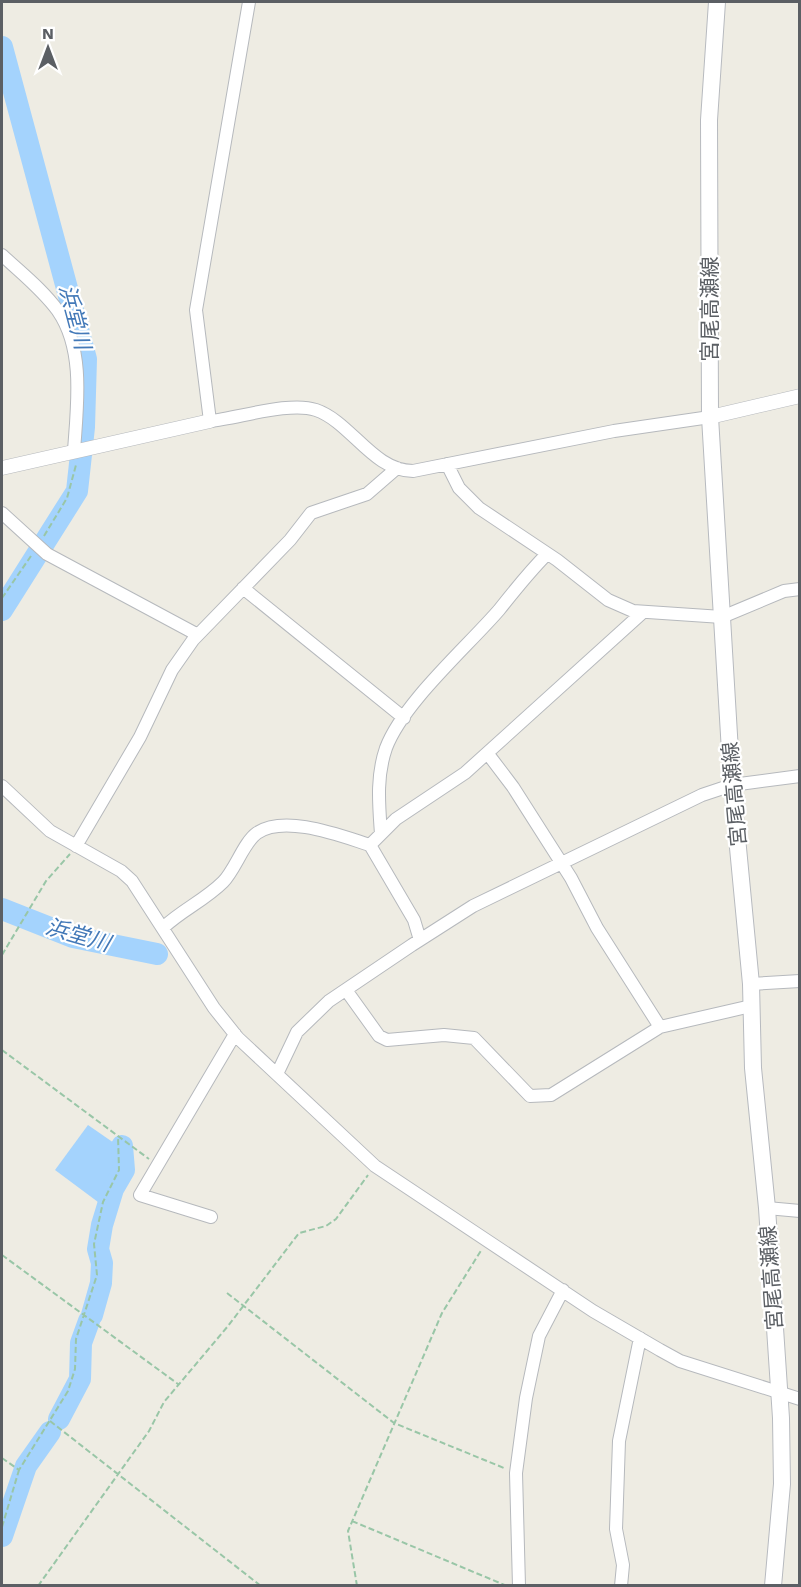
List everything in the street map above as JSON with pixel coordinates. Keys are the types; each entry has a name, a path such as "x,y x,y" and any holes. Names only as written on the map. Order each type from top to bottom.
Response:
{"main road":[{"name":"宮尾高瀬線","path":"717,2 709,120 710,417 732,785 751,984 753,1068 767,1208 779,1392 782,1484 773,1586"}],"street":[{"path":"210,421 196,310 249,2"},
{"path":"2,255 36,286 59,312 74,348 79,450"},
{"path":"2,468 210,421 296,408 315,409 397,468 413,471 614,431 710,417 800,396"},
{"path":"447,464 466,497 608,600 642,613 722,617 784,591 800,589"},
{"path":"76,846 140,737 172,670 198,635 311,513 353,501 367,494 397,468"},
{"path":"2,513 41,549 198,635"},
{"path":"381,834 378,796 380,768 387,746 404,718 547,554"},
{"path":"243,588 404,718"},
{"path":"370,845 396,819 465,773 488,754 642,613"},
{"path":"488,754 513,787 561,862 597,927 660,1027"},
{"path":"277,1074 297,1032 329,1001 473,906 702,795 732,785 800,776"},
{"path":"2,786 50,831 121,871 132,881 164,927 214,1008 235,1034 375,1166 563,1290 680,1360 800,1399"},
{"path":"164,927 178,913 219,885 256,833 275,827 296,826 326,831 370,845 414,920 420,940"},
{"path":"751,984 800,981"},
{"path":"346,990 379,1036 387,1040 444,1035 474,1038 530,1096 552,1095 660,1027 752,1006"},
{"path":"211,1217 140,1194 235,1034"},
{"path":"767,1208 800,1211"},
{"path":"519,1586 516,1473 531,1364 539,1336 563,1290"},
{"path":"621,1586 623,1565 616,1529 619,1441 640,1338"}],"path":[{"path":"2,598 41,549 67,498 73,482 79,450"},
{"path":"2,955 46,881 76,846"},
{"path":"2,1050 157,1165"},
{"path":"2,1527 19,1470 68,1390 75,1369 76,1339 97,1275 94,1244 104,1202 119,1170 118,1136"},
{"path":"38,1586 149,1431 164,1402 244,1306 299,1233 326,1226 336,1219 375,1166"},
{"path":"357,1586 348,1545 348,1531 442,1313 488,1239"},
{"path":"2,1255 179,1385"},
{"path":"227,1293 394,1423 516,1473"},
{"path":"50,1421 261,1586"},
{"path":"2,1458 19,1470"},
{"path":"352,1521 507,1586"}],"water":[{"path":"88,1125 114,1143 115,1171 98,1202 55,1170"}],"waterway":[{"name":"浜堂川","path":"2,47 86,359 84,427 77,491 2,610"},
{"name":"浜堂川","path":"2,909 73,937 157,954"},
{"name":"浜堂川","path":"92,1315 101,1283 102,1263 98,1249 102,1225 113,1189 124,1170 122,1146"},
{"name":"浜堂川","path":"59,1419 80,1379 81,1343 89,1321"},
{"name":"浜堂川","path":"2,1536 26,1466 50,1432"}]}
